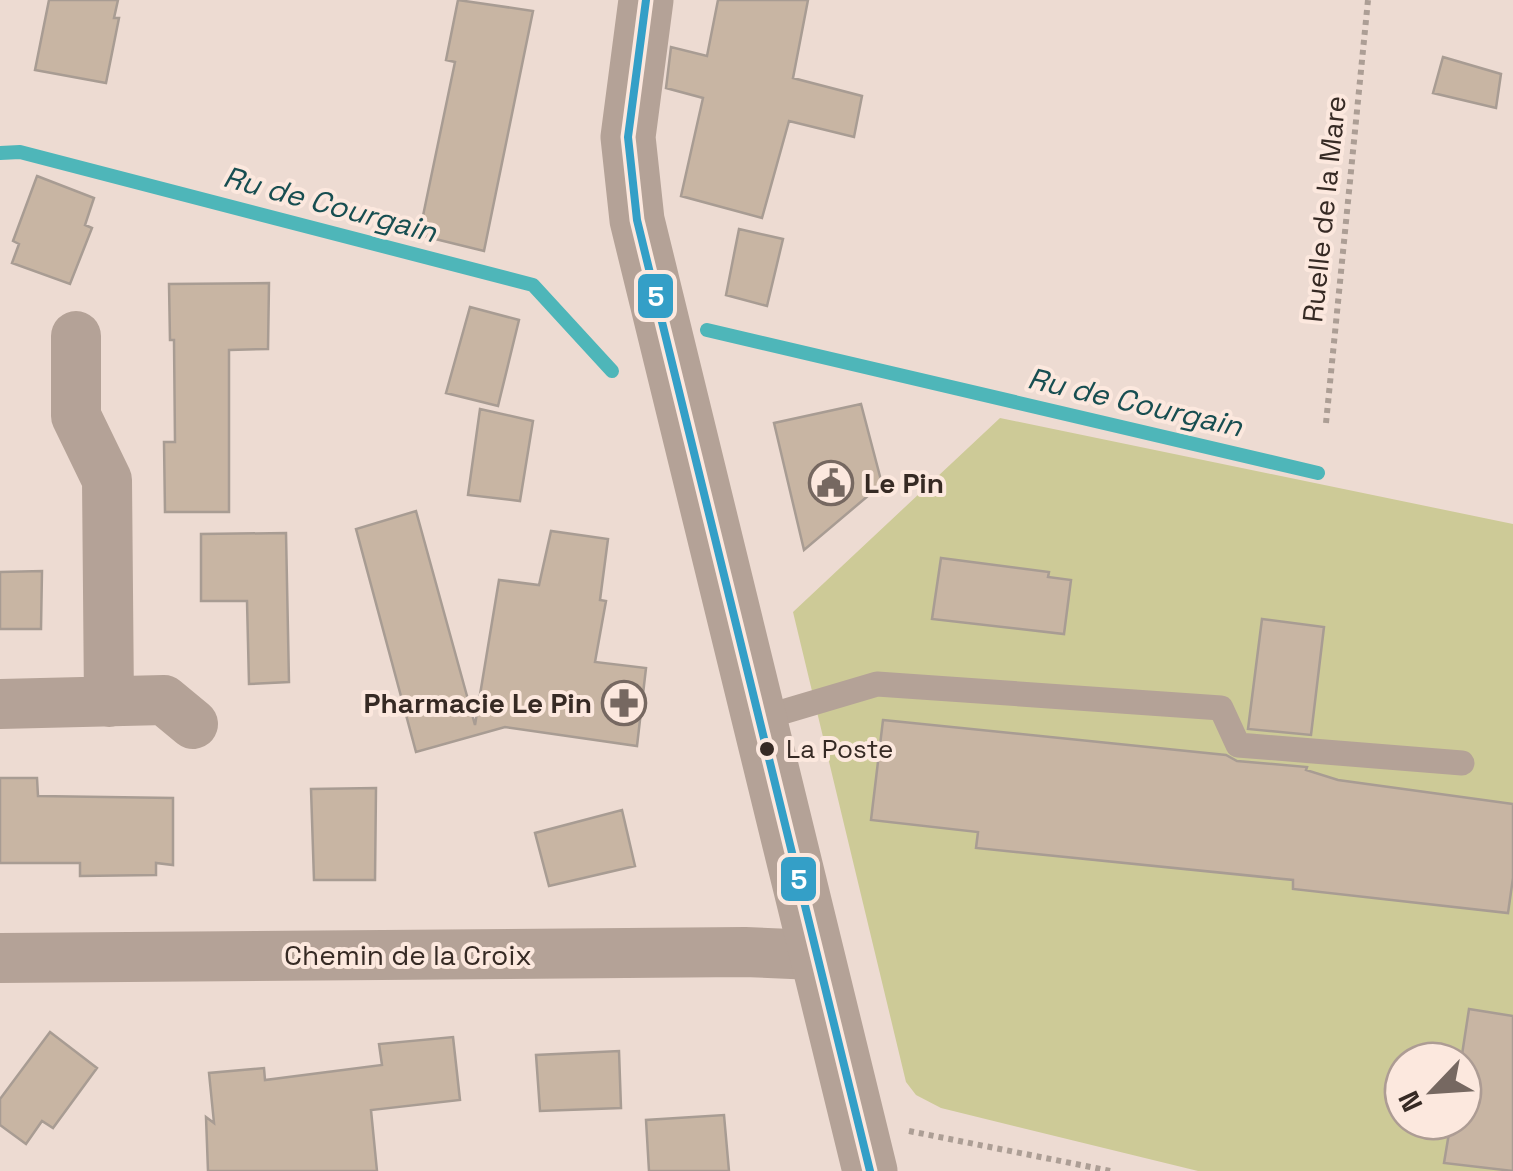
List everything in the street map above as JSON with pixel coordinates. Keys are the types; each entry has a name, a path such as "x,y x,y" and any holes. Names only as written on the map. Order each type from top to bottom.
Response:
{"street":[{"path":"646,0 628,138 637,220 864,1148"},
{"path":"76,336 76,416 107,480 109,702"},
{"path":"0,704 164,700 193,724"},
{"name":"Chemin de la Croix","path":"8,969 744,952 815,955"}],"lane":[{"path":"758,720 877,684 1221,708 1238,744 1462,764"}],"path":[{"name":"Ruelle de la Mare","path":"1326,424 1368,0"},
{"path":"864,1148 932,1133 1111,1171"}],"shaded area":[{"path":"1000,418 1513,524 1513,1171 1198,1171 941,1108 916,1095 906,1082 793,612"}],"building":[{"path":"49,0 118,0 114,18 119,18 106,83 35,70"},
{"path":"458,0 533,11 484,251 419,235 455,62 446,60"},
{"path":"718,0 808,0 793,78 862,96 854,137 789,121 762,218 681,196 703,98 666,88 671,47 707,56"},
{"path":"1443,57 1501,74 1496,108 1433,93"},
{"path":"37,176 94,198 85,225 92,228 70,284 12,263 19,244 13,241"},
{"path":"739,229 783,239 767,306 726,295"},
{"path":"269,283 268,349 229,350 229,512 165,512 164,442 175,442 169,284"},
{"path":"470,307 519,320 498,406 446,393"},
{"path":"861,404 882,484 804,550 774,423"},
{"path":"480,409 533,421 520,501 468,495"},
{"path":"416,511 475,725 499,580 539,585 551,531 608,539 600,600 606,601 595,662 646,668 637,746 505,727 416,752 356,529"},
{"path":"286,533 289,682 249,684 247,601 201,601 201,534"},
{"path":"941,558 1049,572 1048,577 1071,580 1064,634 932,619"},
{"path":"42,571 41,629 0,629 0,572"},
{"path":"1262,619 1324,627 1311,735 1248,729"},
{"path":"883,720 1226,755 1237,761 1307,767 1306,770 1338,780 1513,804 1513,878 1508,913 1293,889 1293,880 976,848 978,832 871,820"},
{"path":"0,778 37,778 38,796 173,798 173,865 156,863 156,875 80,876 80,863 0,863"},
{"path":"376,788 375,880 314,880 311,789"},
{"path":"622,810 635,866 549,886 535,833"},
{"path":"1469,1009 1513,1016 1513,1171 1444,1163 1448,1141 1483,1141 1483,1041 1464,1041"},
{"path":"50,1032 97,1068 53,1128 42,1121 26,1144 0,1125 0,1099"},
{"path":"453,1037 460,1100 371,1110 377,1171 208,1171 206,1117 214,1123 209,1073 264,1068 265,1080 382,1065 379,1044"},
{"path":"619,1051 621,1108 540,1111 536,1055"},
{"path":"724,1115 729,1171 649,1171 646,1120"}],"waterway":[{"name":"Ru de Courgain","path":"0,153 20,152 533,285 612,371"},
{"name":"Ru de Courgain","path":"707,330 1318,473"}],"transit line":[{"name":"5","path":"646,0 628,137 637,220 870,1171"}],"place":[{"name":"Le Pin","path":"831,483"},
{"name":"Pharmacie Le Pin","path":"624,703"},
{"name":"La Poste","path":"767,749"}]}
